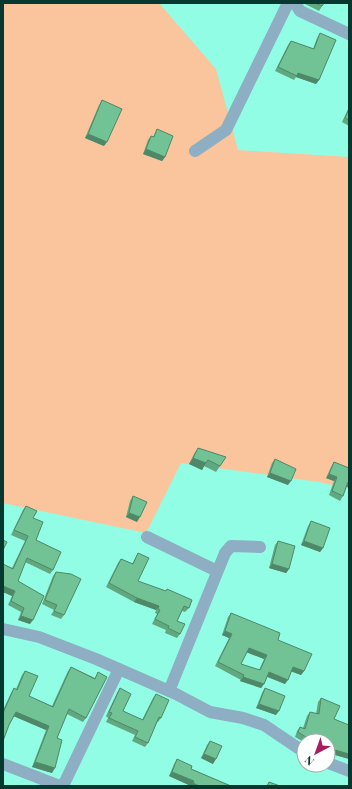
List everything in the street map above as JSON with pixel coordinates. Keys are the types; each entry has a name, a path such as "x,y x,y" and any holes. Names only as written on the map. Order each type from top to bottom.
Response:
{"street":[{"path":"195,151 226,130 288,3"},
{"path":"295,3 300,11 349,34"},
{"path":"147,537 217,571"},
{"path":"170,691 225,553 231,546 260,547"},
{"path":"3,630 38,637 170,691 210,712 243,718 264,725 296,747"},
{"path":"63,786 118,669"},
{"path":"3,764 60,786"},
{"path":"336,766 349,772"}],"shaded area":[{"path":"3,3 159,3 216,69 238,150 349,157 349,489 319,482 181,463 146,533 3,503"}],"building":[{"path":"315,3 324,3 322,6"},
{"path":"320,33 336,40 319,80 298,73 297,76 278,67 291,41 314,49"},
{"path":"102,100 122,109 107,142 88,134"},
{"path":"349,109 349,120 345,118"},
{"path":"157,129 173,136 165,157 146,149 151,136 154,137"},
{"path":"198,448 226,457 220,466 208,460 206,463 193,458"},
{"path":"275,459 296,469 291,481 270,473"},
{"path":"334,462 349,468 349,482 343,496 332,491 337,477 329,474"},
{"path":"133,496 147,502 140,517 129,513"},
{"path":"26,506 37,511 33,518 43,522 36,540 61,552 53,570 27,558 18,581 44,596 33,620 21,616 24,608 11,601 15,591 3,586 3,564 13,569 28,536 14,530"},
{"path":"311,521 330,528 323,548 304,541"},
{"path":"3,540 7,542 3,550"},
{"path":"278,541 295,546 289,569 272,564"},
{"path":"138,553 149,558 138,581 166,591 167,589 192,600 189,608 184,606 177,621 185,624 180,634 168,628 169,626 155,619 160,610 158,609 159,606 137,598 109,583 121,559 133,564"},
{"path":"56,572 71,574 81,579 64,615 54,611 57,605 45,600"},
{"path":"231,613 280,633 278,640 312,654 304,671 293,667 288,680 269,672 264,684 243,677 244,675 218,662 232,634 225,631","holes":["249,648 267,655 260,670 241,664"]},
{"path":"71,667 95,679 98,672 107,677 86,718 69,709 57,738 62,740 55,768 35,762 49,726 16,712 3,741 3,713 14,688 17,690 25,671 38,676 29,696 53,707"},
{"path":"120,688 131,694 123,711 143,720 156,694 169,700 161,718 159,717 148,743 135,737 138,731 109,718 112,713 109,712"},
{"path":"265,688 285,696 279,711 259,704"},
{"path":"321,698 340,706 334,719 349,725 349,754 336,750 336,733 298,732 300,727 305,729 310,712 319,714"},
{"path":"210,741 222,746 216,759 204,754"},
{"path":"177,759 192,766 191,769 231,786 199,786 193,783 194,781 172,772"},
{"path":"269,782 280,786 267,786"}]}
